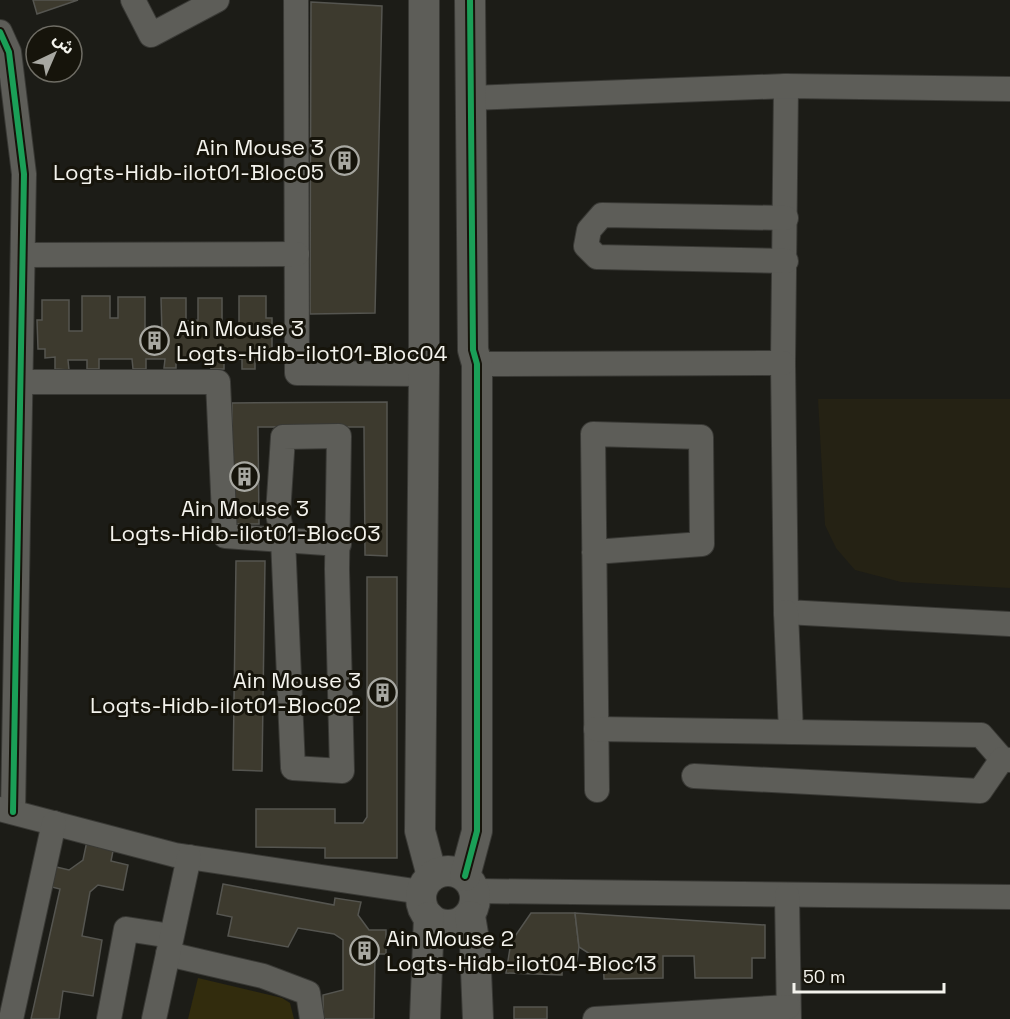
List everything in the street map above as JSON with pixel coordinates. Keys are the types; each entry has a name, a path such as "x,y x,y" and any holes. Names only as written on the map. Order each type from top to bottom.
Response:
{"street":[{"path":"133,0 151,35 217,0"},
{"path":"296,0 297,373 424,374"},
{"path":"424,0 424,374 420,831 427,895 425,1019"},
{"path":"470,0 473,350 477,364 477,831 470,894 478,1019"},
{"path":"0,32 9,52 24,174 21,382 7,811 189,857 427,895"},
{"path":"471,98 786,86 1010,89"},
{"path":"786,86 786,261 783,363 786,612 791,732"},
{"path":"786,218 602,215 589,230 586,246 597,257 786,261"},
{"path":"23,255 297,254"},
{"path":"477,364 783,363"},
{"path":"21,382 218,382 225,536 339,544"},
{"path":"594,552 702,544 701,437 593,434 594,552 597,790"},
{"path":"283,436 339,436 339,544 342,771 293,768 283,539 278,514 283,436"},
{"path":"786,612 1010,624"},
{"path":"596,729 981,735 1006,760 980,791 694,777"},
{"path":"11,1019 54,823"},
{"path":"153,1019 189,857"},
{"path":"427,895 449,870 470,894 1010,897"},
{"path":"427,895 436,922 454,925 470,894"},
{"path":"595,1019 788,1013 787,895"},
{"path":"109,1019 126,928 308,993 312,1019"}],"shaded area":[{"path":"818,399 1010,399 1010,588 901,582 855,570 836,548 825,525"},
{"path":"198,978 282,998 290,1003 294,1019 188,1019"}],"building":[{"path":"33,0 78,0 37,14"},
{"name":"Ain Mouse 3 Logts-Hidb-ilot01-Bloc05","path":"311,2 382,6 375,313 310,314"},
{"name":"Ain Mouse 3 Logts-Hidb-ilot01-Bloc04","path":"82,296 110,296 110,318 118,318 118,297 145,297 145,333 162,333 161,298 186,298 186,321 198,320 198,298 222,298 222,331 239,331 239,296 266,296 266,318 272,318 272,351 265,351 265,360 255,360 255,369 242,369 242,359 224,359 224,369 211,369 210,358 176,358 176,368 164,368 165,359 146,359 146,369 133,369 132,359 99,359 99,369 87,369 87,360 68,360 69,370 55,369 55,357 45,358 45,349 38,349 37,320 42,320 42,300 69,300 69,331 82,331"},
{"name":"Ain Mouse 3 Logts-Hidb-ilot01-Bloc03","path":"387,402 387,556 365,555 364,427 258,427 259,524 233,524 232,403"},
{"path":"236,561 265,561 262,771 233,770"},
{"name":"Ain Mouse 3 Logts-Hidb-ilot01-Bloc02","path":"367,577 397,577 397,858 325,858 325,848 256,847 256,809 335,809 335,823 363,823 367,817"},
{"path":"87,841 114,846 111,861 128,865 123,890 98,885 90,892 82,936 102,940 93,996 63,991 59,1019 31,1019 60,889 48,886 52,866 69,870 83,860"},
{"name":"Ain Mouse 2 Logts-Hidb-ilot04-Bloc13","path":"223,884 334,905 335,898 361,902 358,915 369,930 386,930 386,954 375,954 374,1019 323,1019 323,995 343,990 343,940 334,934 298,928 288,947 228,936 232,917 217,914"},
{"path":"531,913 575,913 579,947 577,961 562,960 562,975 506,973 511,942"},
{"path":"575,913 765,925 765,958 752,958 752,978 695,978 694,956 663,956 663,978 604,979 603,956 593,956 579,947"},
{"path":"514,1007 547,1007 547,1019 514,1019"}],"cycle path":[{"path":"465,876 477,831 477,364 473,350 470,0"},
{"path":"0,32 9,52 24,174 13,812"}],"place":[{"name":"Ain Mouse 3 Logts-Hidb-ilot01-Bloc05","path":"345,160"},
{"name":"Ain Mouse 3 Logts-Hidb-ilot01-Bloc04","path":"155,341"},
{"name":"Ain Mouse 3 Logts-Hidb-ilot01-Bloc03","path":"245,476"},
{"name":"Ain Mouse 3 Logts-Hidb-ilot01-Bloc02","path":"382,693"},
{"name":"Ain Mouse 2 Logts-Hidb-ilot04-Bloc13","path":"365,951"}]}
